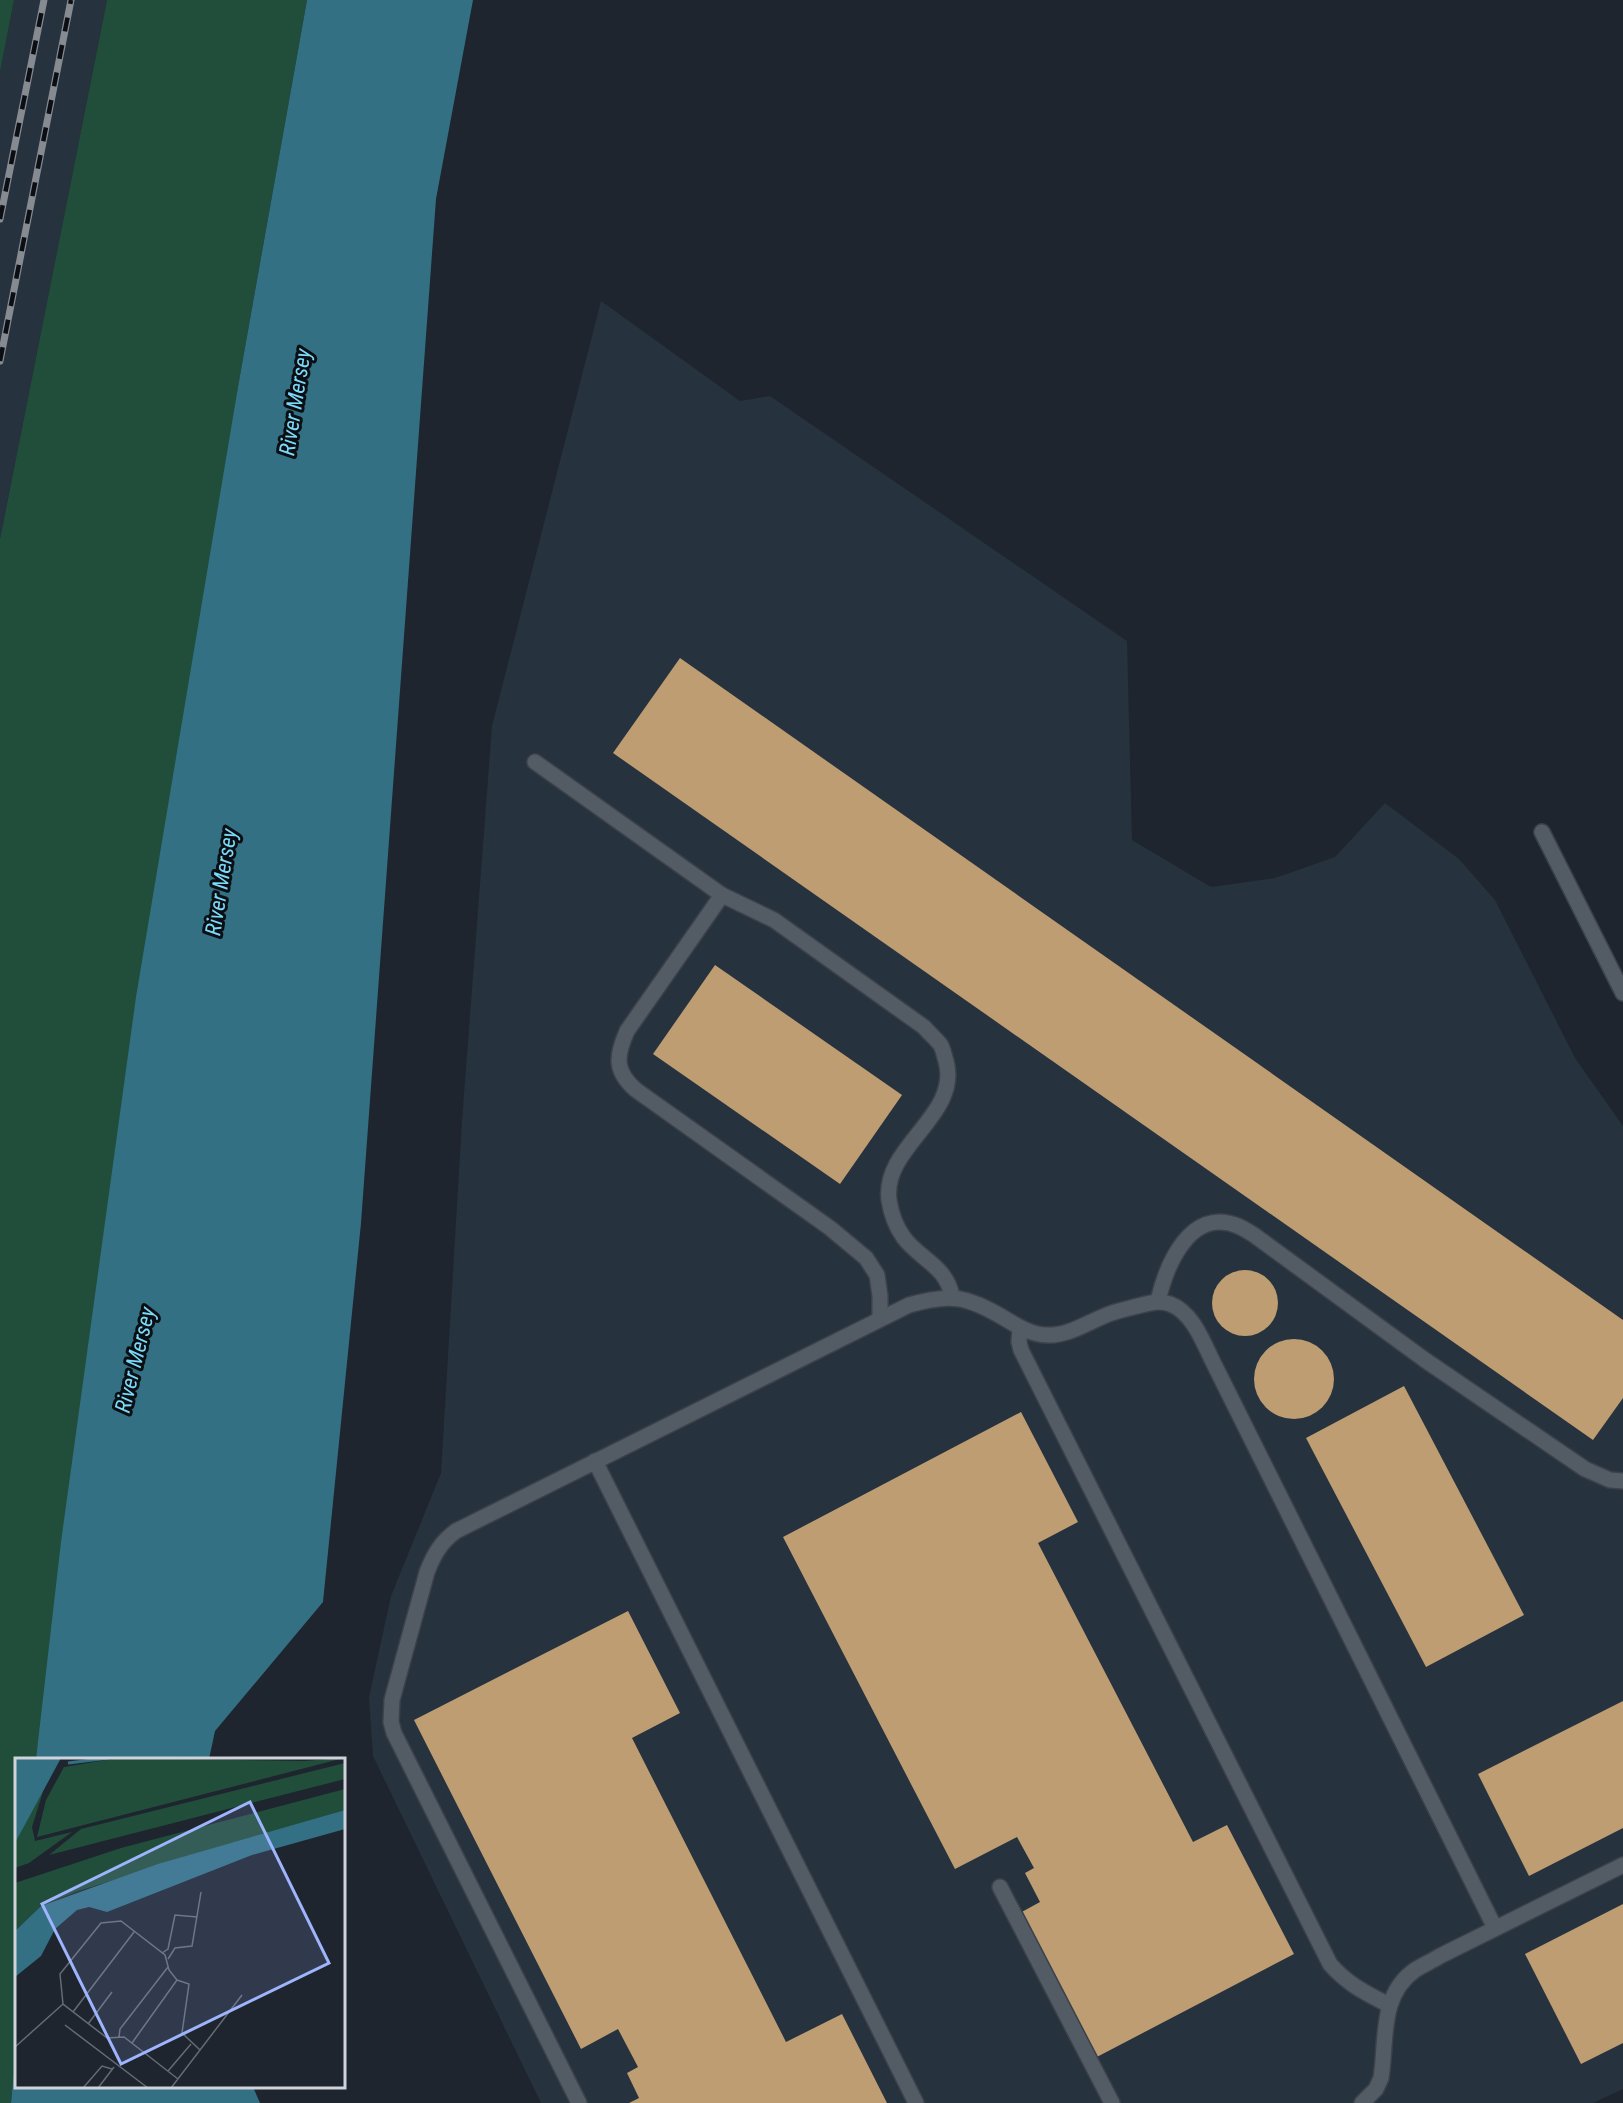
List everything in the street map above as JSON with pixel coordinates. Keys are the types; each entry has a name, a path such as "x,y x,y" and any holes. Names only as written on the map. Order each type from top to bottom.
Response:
{"lane":[{"path":"535,762 722,895 774,920 924,1028 941,1045 948,1069 946,1090 934,1112 900,1159 891,1179 889,1198 894,1221 905,1239 942,1272 950,1285 952,1296"},
{"path":"1542,832 1623,993"},
{"path":"722,895 627,1031 620,1048 619,1066 625,1081 636,1090 830,1228 866,1258 877,1275 880,1319"},
{"path":"1158,1301 1169,1265 1179,1246 1193,1232 1214,1222 1236,1225 1254,1235 1425,1360 1585,1469 1610,1480 1623,1481"},
{"path":"579,2103 394,1733 390,1710 395,1686 433,1556 444,1540 456,1531 880,1319 909,1305 932,1298 952,1296 975,1303 1020,1328 1047,1335 1075,1330 1111,1313 1158,1301 1183,1312 1194,1326 1496,1928"},
{"path":"1020,1328 1021,1350 1330,1964 1342,1978 1356,1988 1389,2005"},
{"path":"595,1461 916,2103"},
{"path":"1362,2103 1376,2089 1381,2078 1389,2005 1395,1991 1404,1980 1415,1970 1623,1865"},
{"path":"1000,1887 1112,2103"}],"shaded area":[{"path":"14,0 107,0 0,539 0,72"},
{"path":"601,301 740,401 770,396 1127,641 1132,840 1211,887 1275,878 1335,857 1385,803 1459,859 1495,900 1575,1058 1623,1126 1623,2089 1593,2103 541,2103 373,1756 369,1697 391,1596 441,1473 462,1121 492,726"}],"green space":[{"path":"0,0 14,0 0,72"},
{"path":"107,0 307,0 239,381 36,1758 15,1758 15,2059 11,2103 0,2103 0,539"}],"water":[{"name":"River Mersey","path":"307,0 473,0 436,199 361,1223 323,1602 215,1731 209,1758 36,1758 61,1542 136,997 239,381"},
{"path":"15,2059 15,2088 253,2088 260,2103 11,2103"}],"building":[{"path":"680,658 1623,1320 1623,1398 1593,1440 613,753"},
{"path":"715,965 902,1095 840,1184 653,1054"},
{"path":"1238,1270 1252,1270 1264,1275 1273,1284 1278,1303 1276,1316 1269,1327 1252,1336 1238,1336 1226,1331 1217,1322 1212,1310 1212,1296 1217,1284 1226,1275"},
{"path":"1294,1339 1309,1342 1322,1351 1331,1364 1334,1379 1331,1394 1322,1407 1309,1416 1294,1419 1279,1416 1266,1407 1257,1394 1254,1379 1257,1364 1266,1351 1279,1342"},
{"path":"1404,1386 1524,1615 1426,1667 1306,1438"},
{"path":"1021,1412 1078,1522 1038,1543 1193,1842 1227,1825 1294,1954 1093,2059 1018,1914 1040,1902 1025,1873 1034,1868 1017,1837 955,1869 783,1537"},
{"path":"628,1611 680,1713 632,1738 786,2042 842,2014 887,2103 629,2103 639,2098 627,2073 638,2067 618,2029 581,2049 414,1720"},
{"path":"1623,1701 1623,1828 1529,1876 1478,1774"},
{"path":"1623,1904 1623,2043 1581,2064 1525,1954"}],"railway":[{"path":"0,219 44,0"},
{"path":"0,361 71,0"}]}
